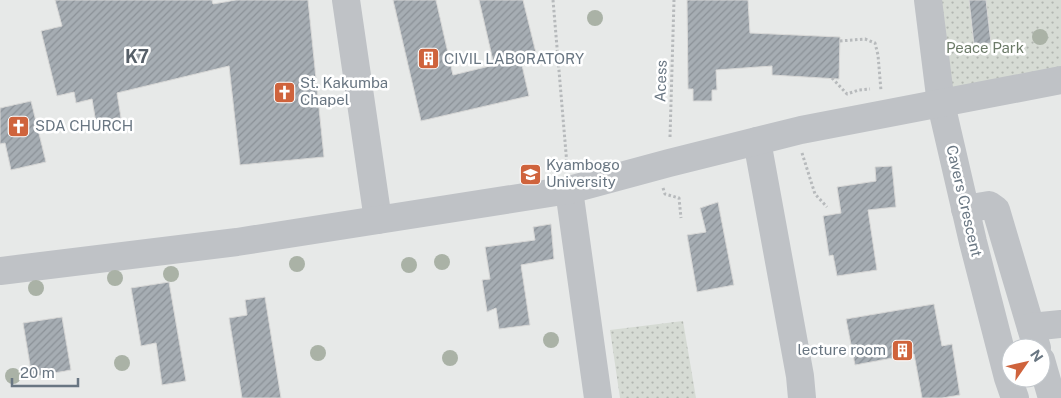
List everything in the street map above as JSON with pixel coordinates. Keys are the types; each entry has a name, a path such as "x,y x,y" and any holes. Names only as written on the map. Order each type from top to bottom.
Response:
{"street":[{"path":"346,0 378,220"},
{"name":"Cavers Crescent","path":"928,0 941,104 965,209 1008,378 1015,398"},
{"path":"0,271 237,242 569,190 663,164 801,130 881,101 941,104 1061,80"},
{"path":"757,141 800,376 802,398"},
{"path":"569,190 598,398"},
{"path":"965,209 989,205 996,210 1034,337 1061,324"}],"path":[{"path":"553,0 569,190"},
{"name":"Acess","path":"674,0 675,23 663,164 664,194 679,198 680,218"},
{"path":"840,41 865,38 875,43 878,55 881,101"},
{"path":"832,78 846,94 859,90 881,101"},
{"path":"801,130 802,152 815,194 828,208"}],"shaded area":[{"name":"Kyambogo University","path":"0,0 1061,0 1061,398 0,398"}],"green space":[{"name":"Peace Park","path":"936,0 1061,0 1061,81 936,107"},
{"path":"683,321 696,398 620,398 610,330"}],"building":[{"path":"55,0 212,0 213,4 236,0 308,0 324,157 240,165 229,66 117,93 121,118 96,123 92,99 76,103 74,92 57,96 41,31 62,26"},
{"name":"CIVIL LABORATORY","path":"393,0 436,0 453,75 494,65 479,0 523,0 537,57 521,61 529,96 421,121"},
{"path":"687,0 748,0 750,33 840,37 839,79 772,75 772,66 716,70 717,90 712,90 712,101 693,101 693,89 688,89"},
{"path":"969,0 986,0 991,43 974,45"},
{"name":"SDA CHURCH","path":"31,101 46,162 11,170 5,143 0,144 0,108"},
{"path":"892,166 896,207 868,210 877,270 837,276 833,255 829,256 823,216 841,213 837,187 876,181 875,167"},
{"path":"718,202 734,285 697,292 687,235 706,232 700,208"},
{"path":"551,224 554,259 521,265 530,325 499,329 496,308 487,312 482,280 490,279 485,247 535,240 533,227"},
{"path":"169,282 186,381 162,385 156,343 141,346 131,288"},
{"path":"265,297 281,398 242,398 229,318 247,315 245,300"},
{"name":"lecture room","path":"934,304 942,346 952,344 960,395 942,398 922,398 914,354 855,365 846,319"},
{"path":"62,317 71,370 32,377 23,323"}],"place":[{"name":"CIVIL LABORATORY","path":"428,59"},
{"name":"St. Kakumba Chapel","path":"284,92"},
{"name":"SDA CHURCH","path":"19,126"},
{"name":"Kyambogo University","path":"530,174"},
{"name":"lecture room","path":"902,350"}],"district":[{"name":"K7","path":"137,57"}]}
